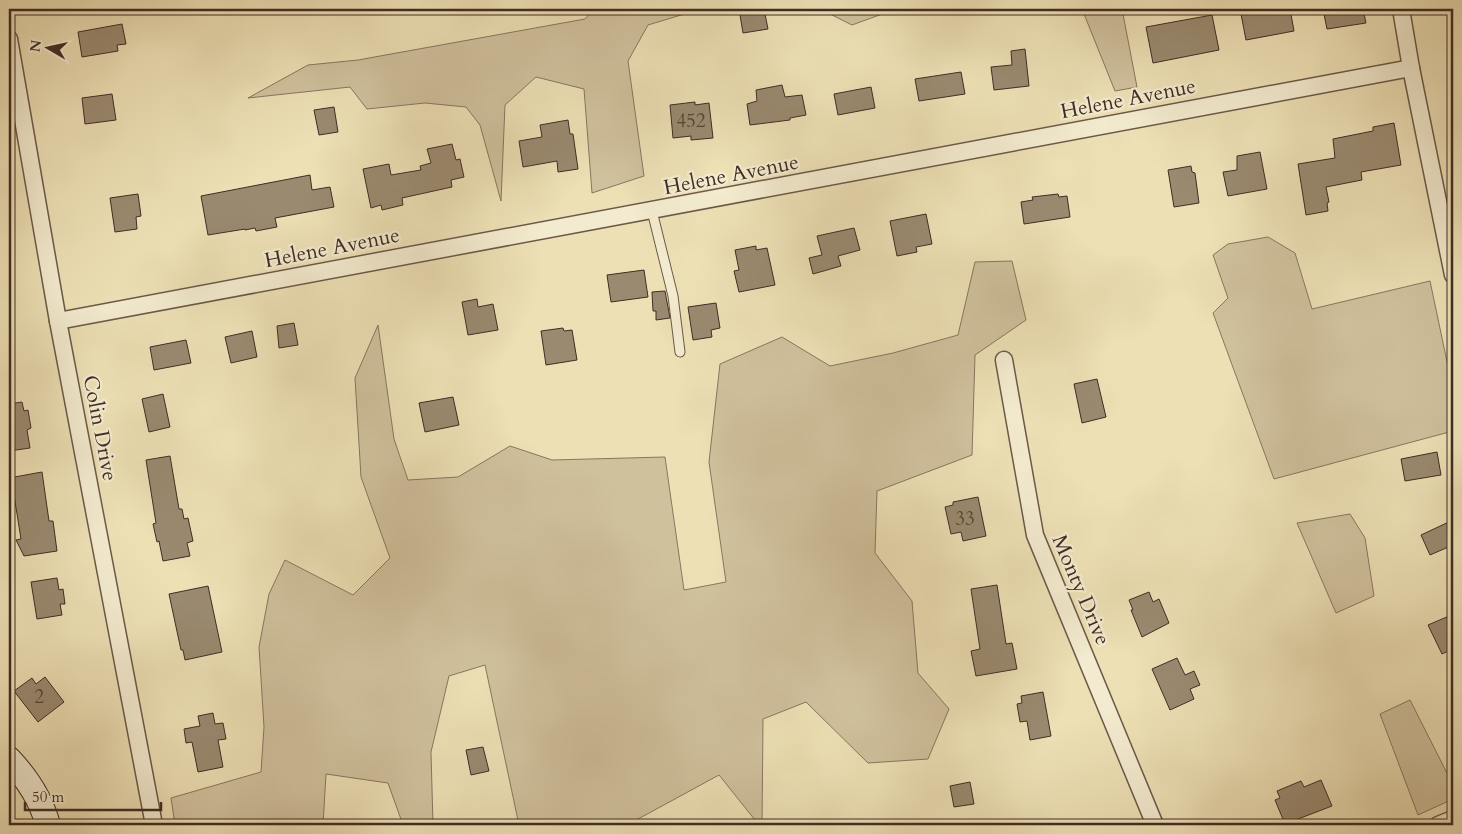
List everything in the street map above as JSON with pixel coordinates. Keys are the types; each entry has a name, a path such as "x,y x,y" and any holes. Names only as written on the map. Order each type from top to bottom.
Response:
{"main road":[{"path":"9,758 35,793 48,825"}],"street":[{"path":"1401,9 1411,68 1453,274"},
{"name":"Colin Drive","path":"9,39 58,321 154,825"},
{"name":"Helene Avenue","path":"58,321 1411,68"},
{"name":"Monty Drive","path":"1004,360 1035,534 1155,825"},
{"path":"1438,825 1453,819"}],"lane":[{"path":"652,211 673,296 680,352"}],"shaded area":[{"path":"594,9 701,9 648,25 628,61 644,176 592,193 584,89 536,77 505,105 501,201 480,125 466,107 425,103 367,109 350,87 248,98 308,65 358,60 585,19"},
{"path":"820,9 896,9 852,25"},
{"path":"1082,9 1122,9 1137,87 1115,91"},
{"path":"1268,237 1295,253 1312,309 1430,281 1453,390 1453,431 1274,479 1213,313 1228,298 1213,255 1228,244"},
{"path":"1012,261 1026,320 975,355 972,455 877,491 875,553 912,601 918,673 949,709 928,759 868,763 806,702 763,719 762,825 759,825 719,775 627,825 519,825 485,665 449,676 431,752 433,825 403,825 388,783 326,774 323,825 175,825 171,798 261,772 264,727 259,647 269,594 285,560 353,595 390,558 361,477 355,378 378,325 394,439 408,480 458,477 510,446 552,460 665,457 684,590 726,582 709,462 720,364 782,337 830,366 893,353 958,335 975,262"},
{"path":"1350,514 1365,538 1374,596 1336,613 1297,523"},
{"path":"1410,700 1449,777 1453,777 1453,799 1418,815 1380,714"}],"building":[{"path":"739,9 764,9 768,29 743,33"},
{"path":"1273,9 1290,9 1294,31 1246,40 1241,14"},
{"path":"1323,9 1363,9 1366,23 1327,29"},
{"path":"1212,15 1219,50 1153,63 1146,27"},
{"path":"122,24 126,44 117,45 118,51 82,57 78,32"},
{"path":"1025,49 1029,86 994,90 991,67 1012,65 1011,51"},
{"path":"961,72 965,94 919,101 915,79"},
{"path":"782,85 785,97 802,95 806,115 790,118 790,120 750,125 747,104 757,101 756,90"},
{"path":"871,87 875,108 838,115 834,94"},
{"path":"112,94 116,120 85,124 82,98"},
{"path":"695,102 695,105 709,103 713,138 691,140 691,136 673,138 670,105"},
{"path":"334,107 338,132 319,135 314,110"},
{"path":"568,120 570,134 573,134 578,169 558,172 557,161 523,167 519,141 542,137 540,125"},
{"path":"1394,123 1401,165 1361,172 1362,180 1326,187 1329,202 1327,203 1328,211 1306,215 1298,164 1335,158 1333,139 1373,131 1373,127"},
{"path":"452,144 456,160 460,159 464,177 451,180 452,187 402,198 403,205 382,210 381,205 371,208 363,169 389,164 391,175 421,170 420,166 431,163 427,149"},
{"path":"1260,152 1267,189 1228,196 1223,172 1237,170 1237,156"},
{"path":"1191,166 1192,172 1195,173 1199,203 1174,207 1168,170"},
{"path":"310,175 312,190 330,187 334,207 275,218 277,227 256,231 255,228 245,229 208,235 201,196"},
{"path":"138,194 141,216 136,217 137,229 115,232 110,198"},
{"path":"1058,194 1059,197 1067,196 1070,217 1024,224 1021,202 1033,200 1032,197"},
{"path":"926,214 932,244 916,247 917,252 897,256 890,221"},
{"path":"854,228 860,250 838,256 841,266 813,274 809,258 822,255 817,236"},
{"path":"756,246 756,250 767,248 775,285 739,292 734,271 739,270 735,250"},
{"path":"644,270 648,297 611,302 607,275"},
{"path":"665,291 670,318 656,320 656,311 653,311 652,292"},
{"path":"477,299 478,307 493,304 498,330 468,335 462,302"},
{"path":"716,303 720,328 711,330 712,337 693,340 688,307"},
{"path":"294,323 298,345 279,348 277,326"},
{"path":"563,328 564,331 572,330 577,360 546,365 541,331"},
{"path":"252,331 257,357 231,363 225,337"},
{"path":"186,340 191,363 154,370 150,347"},
{"path":"1097,379 1106,417 1082,423 1074,384"},
{"path":"163,394 170,427 149,432 142,399"},
{"path":"453,397 459,425 425,432 419,403"},
{"path":"22,402 24,411 28,410 31,428 27,430 30,448 9,451 9,404"},
{"path":"1437,452 1441,475 1405,481 1401,459"},
{"path":"170,456 179,509 182,509 184,519 188,518 193,541 187,543 190,556 163,561 153,524 156,523 146,460"},
{"path":"42,472 49,521 53,521 57,551 24,556 16,540 21,539 14,495 9,495 9,478"},
{"path":"978,497 986,536 963,541 961,532 951,534 945,507 953,505 953,502"},
{"path":"1453,520 1453,545 1430,555 1421,535"},
{"path":"57,578 59,590 63,589 65,604 60,604 62,615 37,619 31,582"},
{"path":"997,585 1006,644 1012,643 1017,669 976,676 971,651 980,649 971,589"},
{"path":"208,586 222,652 185,660 183,650 181,650 169,594"},
{"path":"1149,592 1153,602 1159,599 1169,623 1142,637 1129,600"},
{"path":"1449,616 1453,625 1453,649 1442,654 1428,625"},
{"path":"1177,658 1185,675 1194,671 1200,685 1190,689 1194,699 1170,710 1152,669"},
{"path":"45,677 64,702 38,722 14,691 32,678 36,684"},
{"path":"1043,692 1051,736 1030,740 1027,721 1020,722 1017,704 1022,703 1021,696"},
{"path":"213,713 215,724 223,723 226,739 218,740 223,767 198,772 192,742 186,743 184,729 200,726 198,716"},
{"path":"483,747 489,771 471,775 466,750"},
{"path":"1321,780 1332,806 1285,824 1275,800 1280,798 1277,791 1301,781 1304,787"},
{"path":"970,782 974,804 954,807 950,786"}]}
